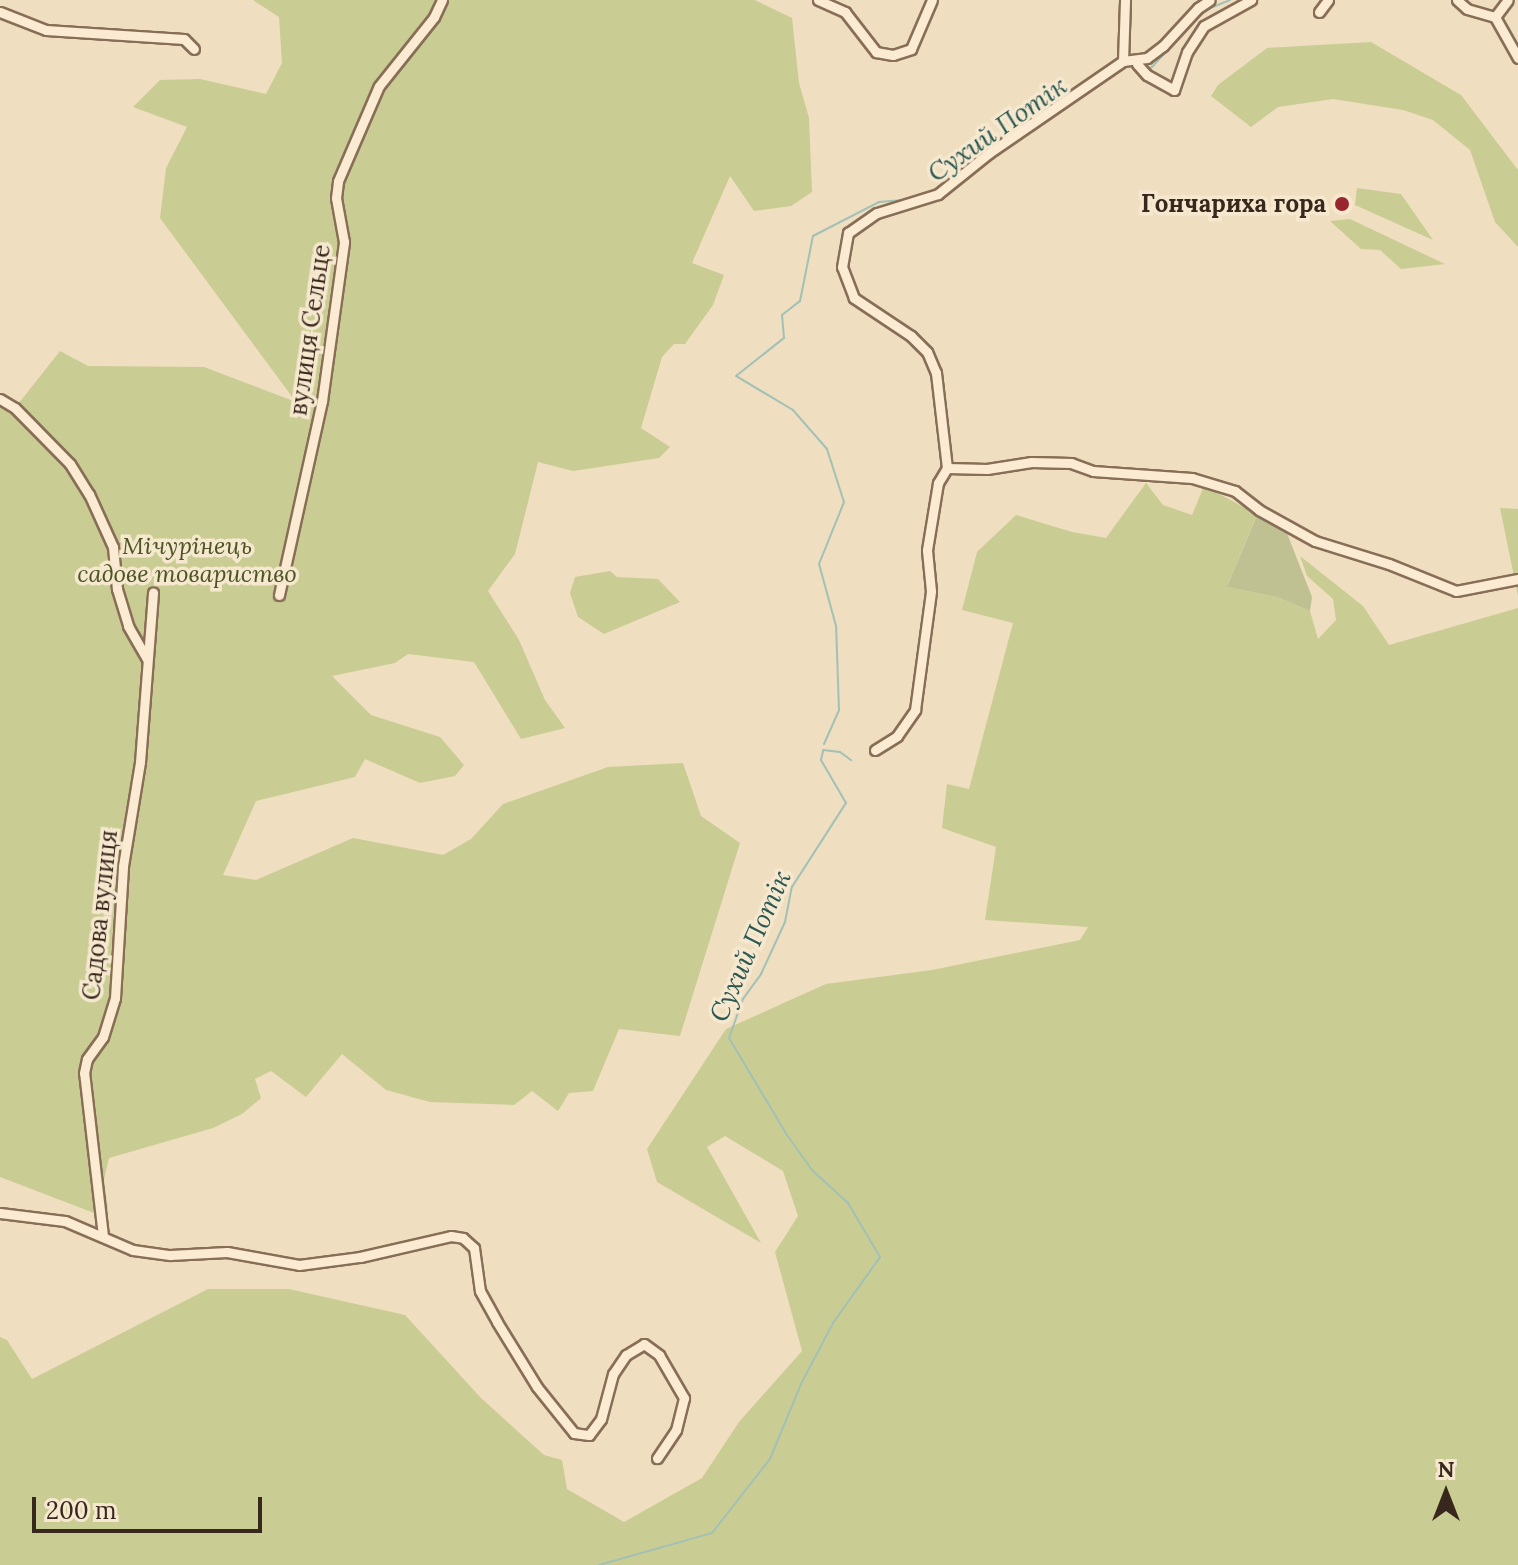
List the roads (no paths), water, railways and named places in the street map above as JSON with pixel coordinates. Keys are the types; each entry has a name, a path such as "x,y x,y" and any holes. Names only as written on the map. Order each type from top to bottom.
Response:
{"street":[{"name":"вулиця Сельце","path":"279,595 322,401 344,242 336,198 338,181 379,86 434,17 442,0"},
{"path":"818,0 845,12 876,52 893,55 911,49 932,0"},
{"path":"1123,61 1125,0"},
{"path":"875,750 897,736 915,710 931,591 927,550 938,483 947,468 936,373 927,352 911,336 854,298 842,267 848,233 877,213 938,194 1050,110 1123,61 1147,58 1210,0"},
{"path":"1137,64 1147,75 1174,90 1187,52 1204,26 1251,0"},
{"path":"1319,12 1328,0"},
{"path":"1457,0 1467,9 1495,17 1518,58"},
{"path":"1495,17 1508,0"},
{"path":"0,12 46,30 184,39 194,49"},
{"path":"0,399 15,408 70,464 89,494 113,547 117,589 128,626 147,659"},
{"path":"947,468 987,469 1031,462 1071,463 1093,471 1192,478 1235,491 1259,510 1315,541 1389,564 1456,591 1518,579"},
{"name":"Садова вулиця","path":"103,1236 84,1073 87,1059 103,1037 115,998 123,866 140,762 153,592"},
{"path":"0,1213 65,1221 133,1250 170,1255 227,1252 299,1265 360,1257 451,1236 463,1238 474,1248 480,1291 497,1322 537,1387 574,1433 589,1435 601,1419 613,1374 626,1355 644,1344 659,1355 684,1398 676,1430 657,1458"}],"waterway":[{"name":"Сухий Потік","path":"1143,63 1151,68 1203,11 1230,0"},
{"name":"Сухий Потік","path":"824,744 839,710 836,626 819,564 844,502 827,449 793,410 736,376 784,338 782,315 800,301 813,236 879,202 903,200"},
{"path":"823,750 840,752 851,760"},
{"name":"Сухий Потік","path":"599,1565 712,1533 770,1459 801,1384 833,1323 880,1257 848,1203 812,1170 787,1135 729,1038 743,999 761,974 785,922 792,887 846,803 821,760 823,751"}],"place":[{"name":"Гончариха гора","path":"1342,204"}],"park label":[{"name":"Мічурінець садове товариство","path":"187,560"}]}
